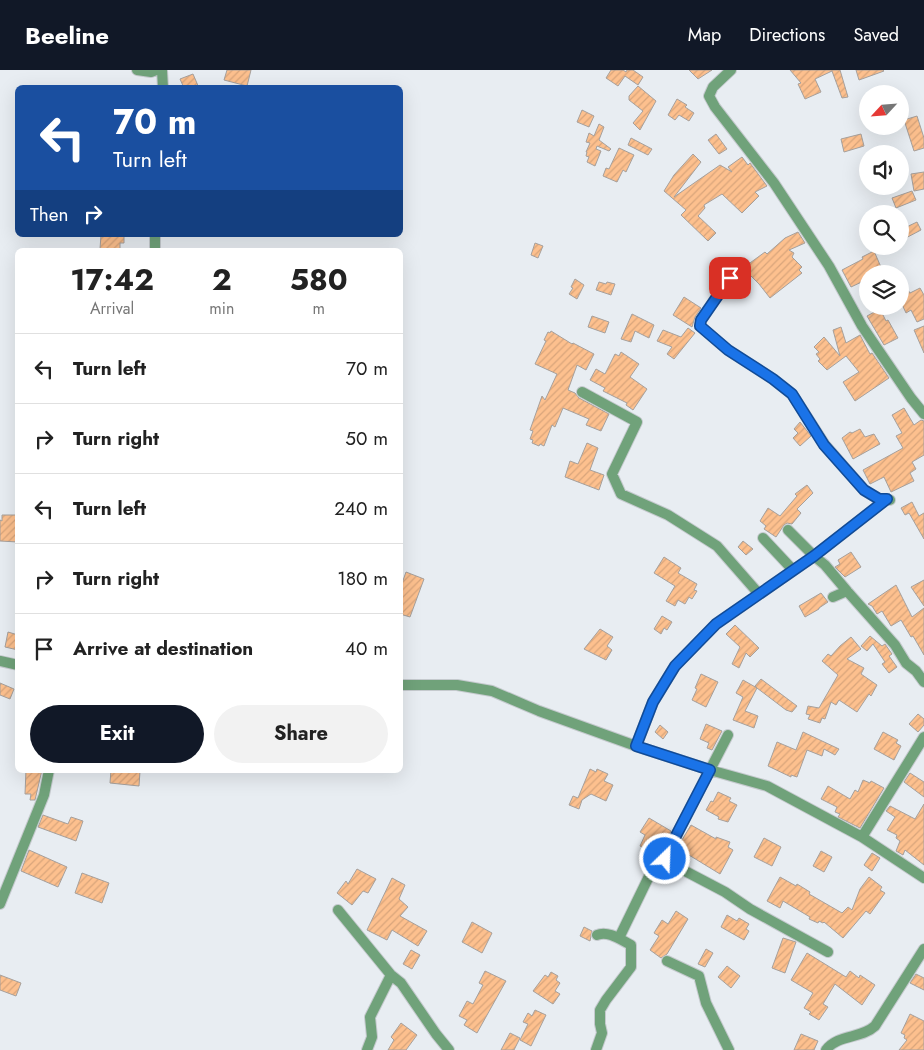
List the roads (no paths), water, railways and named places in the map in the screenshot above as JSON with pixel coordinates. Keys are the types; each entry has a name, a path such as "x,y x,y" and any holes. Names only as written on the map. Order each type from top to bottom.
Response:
{"street":[{"path":"137,70 151,72 156,70"},
{"path":"162,70 163,85"},
{"path":"731,70 713,87 709,96 715,107 774,183 829,266 862,326 924,414"},
{"path":"636,746 653,702 675,666 716,624 814,556 889,500 879,499 864,490 824,445 792,394 773,379 728,350 700,326 701,320 730,278"},
{"path":"582,392 637,422 612,474 621,494 668,515 717,546 759,594"},
{"path":"788,530 825,565 895,645 906,663 916,671 924,682"},
{"path":"763,538 793,570"},
{"path":"833,598 847,591"},
{"path":"0,661 15,664"},
{"path":"403,685 457,685 492,691 539,711 636,746 767,786 862,838 924,878"},
{"path":"666,861 666,855 728,735"},
{"path":"862,838 924,737"},
{"path":"0,904 44,795 48,773"},
{"path":"618,938 655,864 666,861 725,892 828,952"},
{"path":"338,910 391,975 401,983 436,1034 450,1050"},
{"path":"596,1050 602,1033 600,1010 631,967 631,946 618,938 602,932 597,934"},
{"path":"826,1050 836,1041 862,1034 875,1026 924,949"},
{"path":"667,961 699,976 706,1003 729,1050"},
{"path":"367,1050 372,1036 370,1017 391,975"}]}
